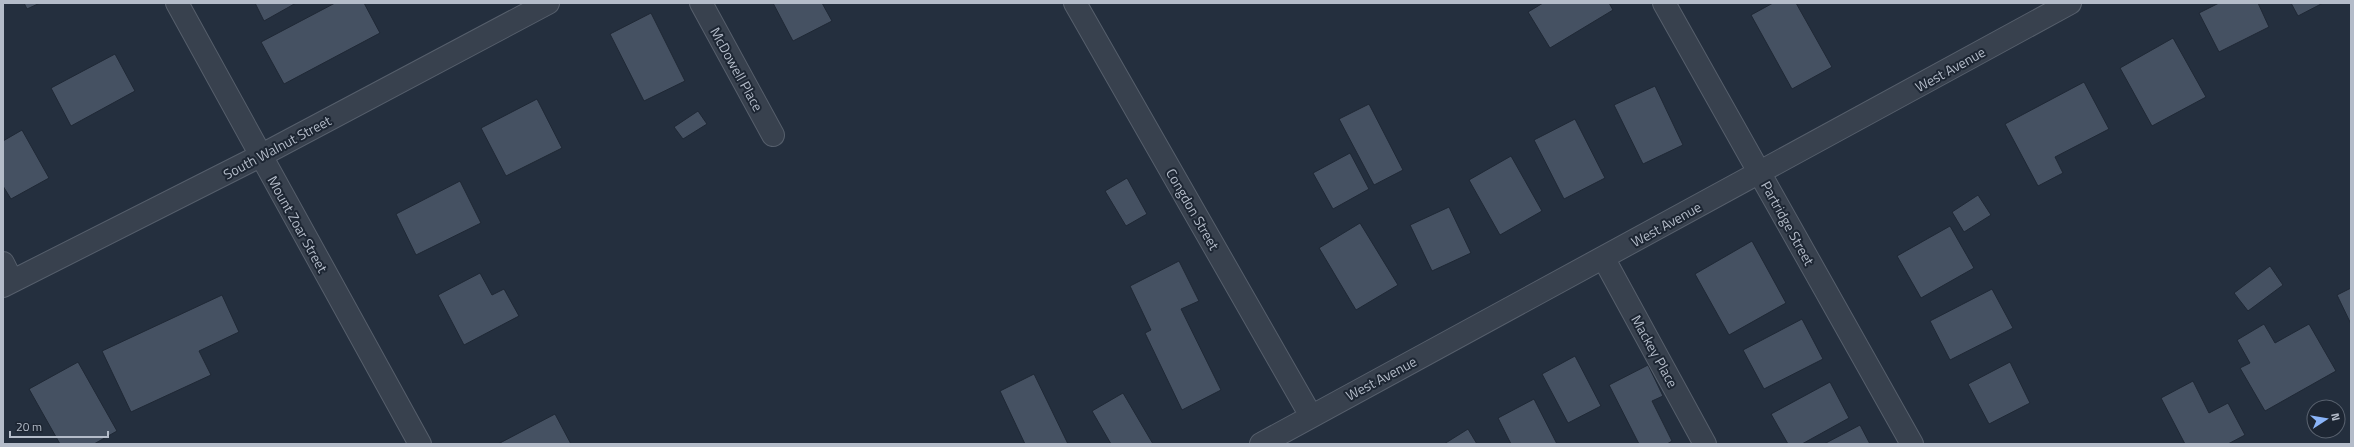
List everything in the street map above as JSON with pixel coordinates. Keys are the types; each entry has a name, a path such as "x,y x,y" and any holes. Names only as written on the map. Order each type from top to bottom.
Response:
{"street":[{"name":"Mount Zoar Street","path":"178,3 260,156 420,444"},
{"name":"South Walnut Street","path":"6,276 260,156 548,3"},
{"name":"McDowell Place","path":"701,3 773,135"},
{"name":"Congdon Street","path":"1075,3 1311,416"},
{"name":"Partridge Street","path":"1664,3 1912,444"},
{"name":"West Avenue","path":"1261,444 1604,259 2070,3"},
{"name":"Mackey Place","path":"1604,259 1705,444"}],"building":[{"path":"24,3 40,3 27,9"},
{"path":"255,3 296,3 264,21"},
{"path":"335,3 364,3 380,33 284,84 261,42"},
{"path":"773,3 822,3 832,21 793,41"},
{"path":"1543,3 1609,3 1613,10 1550,48 1528,12"},
{"path":"1773,3 1796,3 1832,67 1792,89 1751,15"},
{"path":"2219,3 2258,3 2269,27 2219,52 2199,13"},
{"path":"2291,3 2323,3 2298,16"},
{"path":"651,13 685,81 644,101 610,34"},
{"path":"2173,38 2206,97 2152,126 2120,68"},
{"path":"115,54 135,91 71,126 51,88"},
{"path":"2084,82 2109,129 2055,157 2063,173 2038,186 2005,124"},
{"path":"1655,86 1683,145 1643,164 1614,105"},
{"path":"537,99 562,148 506,176 481,128"},
{"path":"1369,104 1403,170 1374,185 1339,119"},
{"path":"698,111 707,124 683,139 674,127"},
{"path":"1575,119 1605,178 1564,199 1534,140"},
{"path":"22,130 49,178 11,199 3,186 3,141"},
{"path":"1350,153 1369,189 1333,209 1313,173"},
{"path":"1511,156 1542,211 1500,235 1469,180"},
{"path":"1127,178 1147,214 1126,226 1105,191"},
{"path":"460,181 481,223 416,255 396,214"},
{"path":"1978,195 1991,215 1964,232 1952,212"},
{"path":"1449,207 1471,253 1432,271 1410,225"},
{"path":"1360,223 1398,285 1356,310 1319,248"},
{"path":"1950,226 1974,268 1921,298 1897,256"},
{"path":"1752,241 1786,303 1729,335 1695,274"},
{"path":"1179,261 1199,301 1181,309 1221,390 1182,410 1145,333 1151,330 1130,286"},
{"path":"2270,266 2283,285 2248,311 2234,293"},
{"path":"480,273 492,295 504,289 519,316 464,345 438,295"},
{"path":"2351,288 2351,324 2337,295"},
{"path":"1992,289 2013,328 1950,360 1930,321"},
{"path":"222,295 239,332 199,351 211,375 131,412 102,351"},
{"path":"1802,319 1823,359 1764,389 1743,350"},
{"path":"2264,324 2275,343 2309,324 2336,371 2265,411 2240,368 2250,363 2237,340"},
{"path":"1575,356 1601,406 1568,423 1542,374"},
{"path":"78,362 117,431 94,444 60,444 29,389"},
{"path":"2010,362 2030,403 1989,424 1968,384"},
{"path":"1648,365 1663,396 1652,401 1672,441 1667,444 1639,444 1609,385"},
{"path":"1034,374 1068,444 1025,444 1000,391"},
{"path":"2193,381 2209,413 2228,403 2245,435 2228,444 2185,444 2161,398"},
{"path":"1830,382 1849,418 1802,444 1788,444 1771,414"},
{"path":"1123,393 1153,444 1111,444 1092,411"},
{"path":"1534,399 1557,444 1511,444 1498,418"},
{"path":"555,414 571,444 498,444"},
{"path":"1860,425 1870,444 1824,444"},
{"path":"1468,429 1477,444 1444,444"}]}
